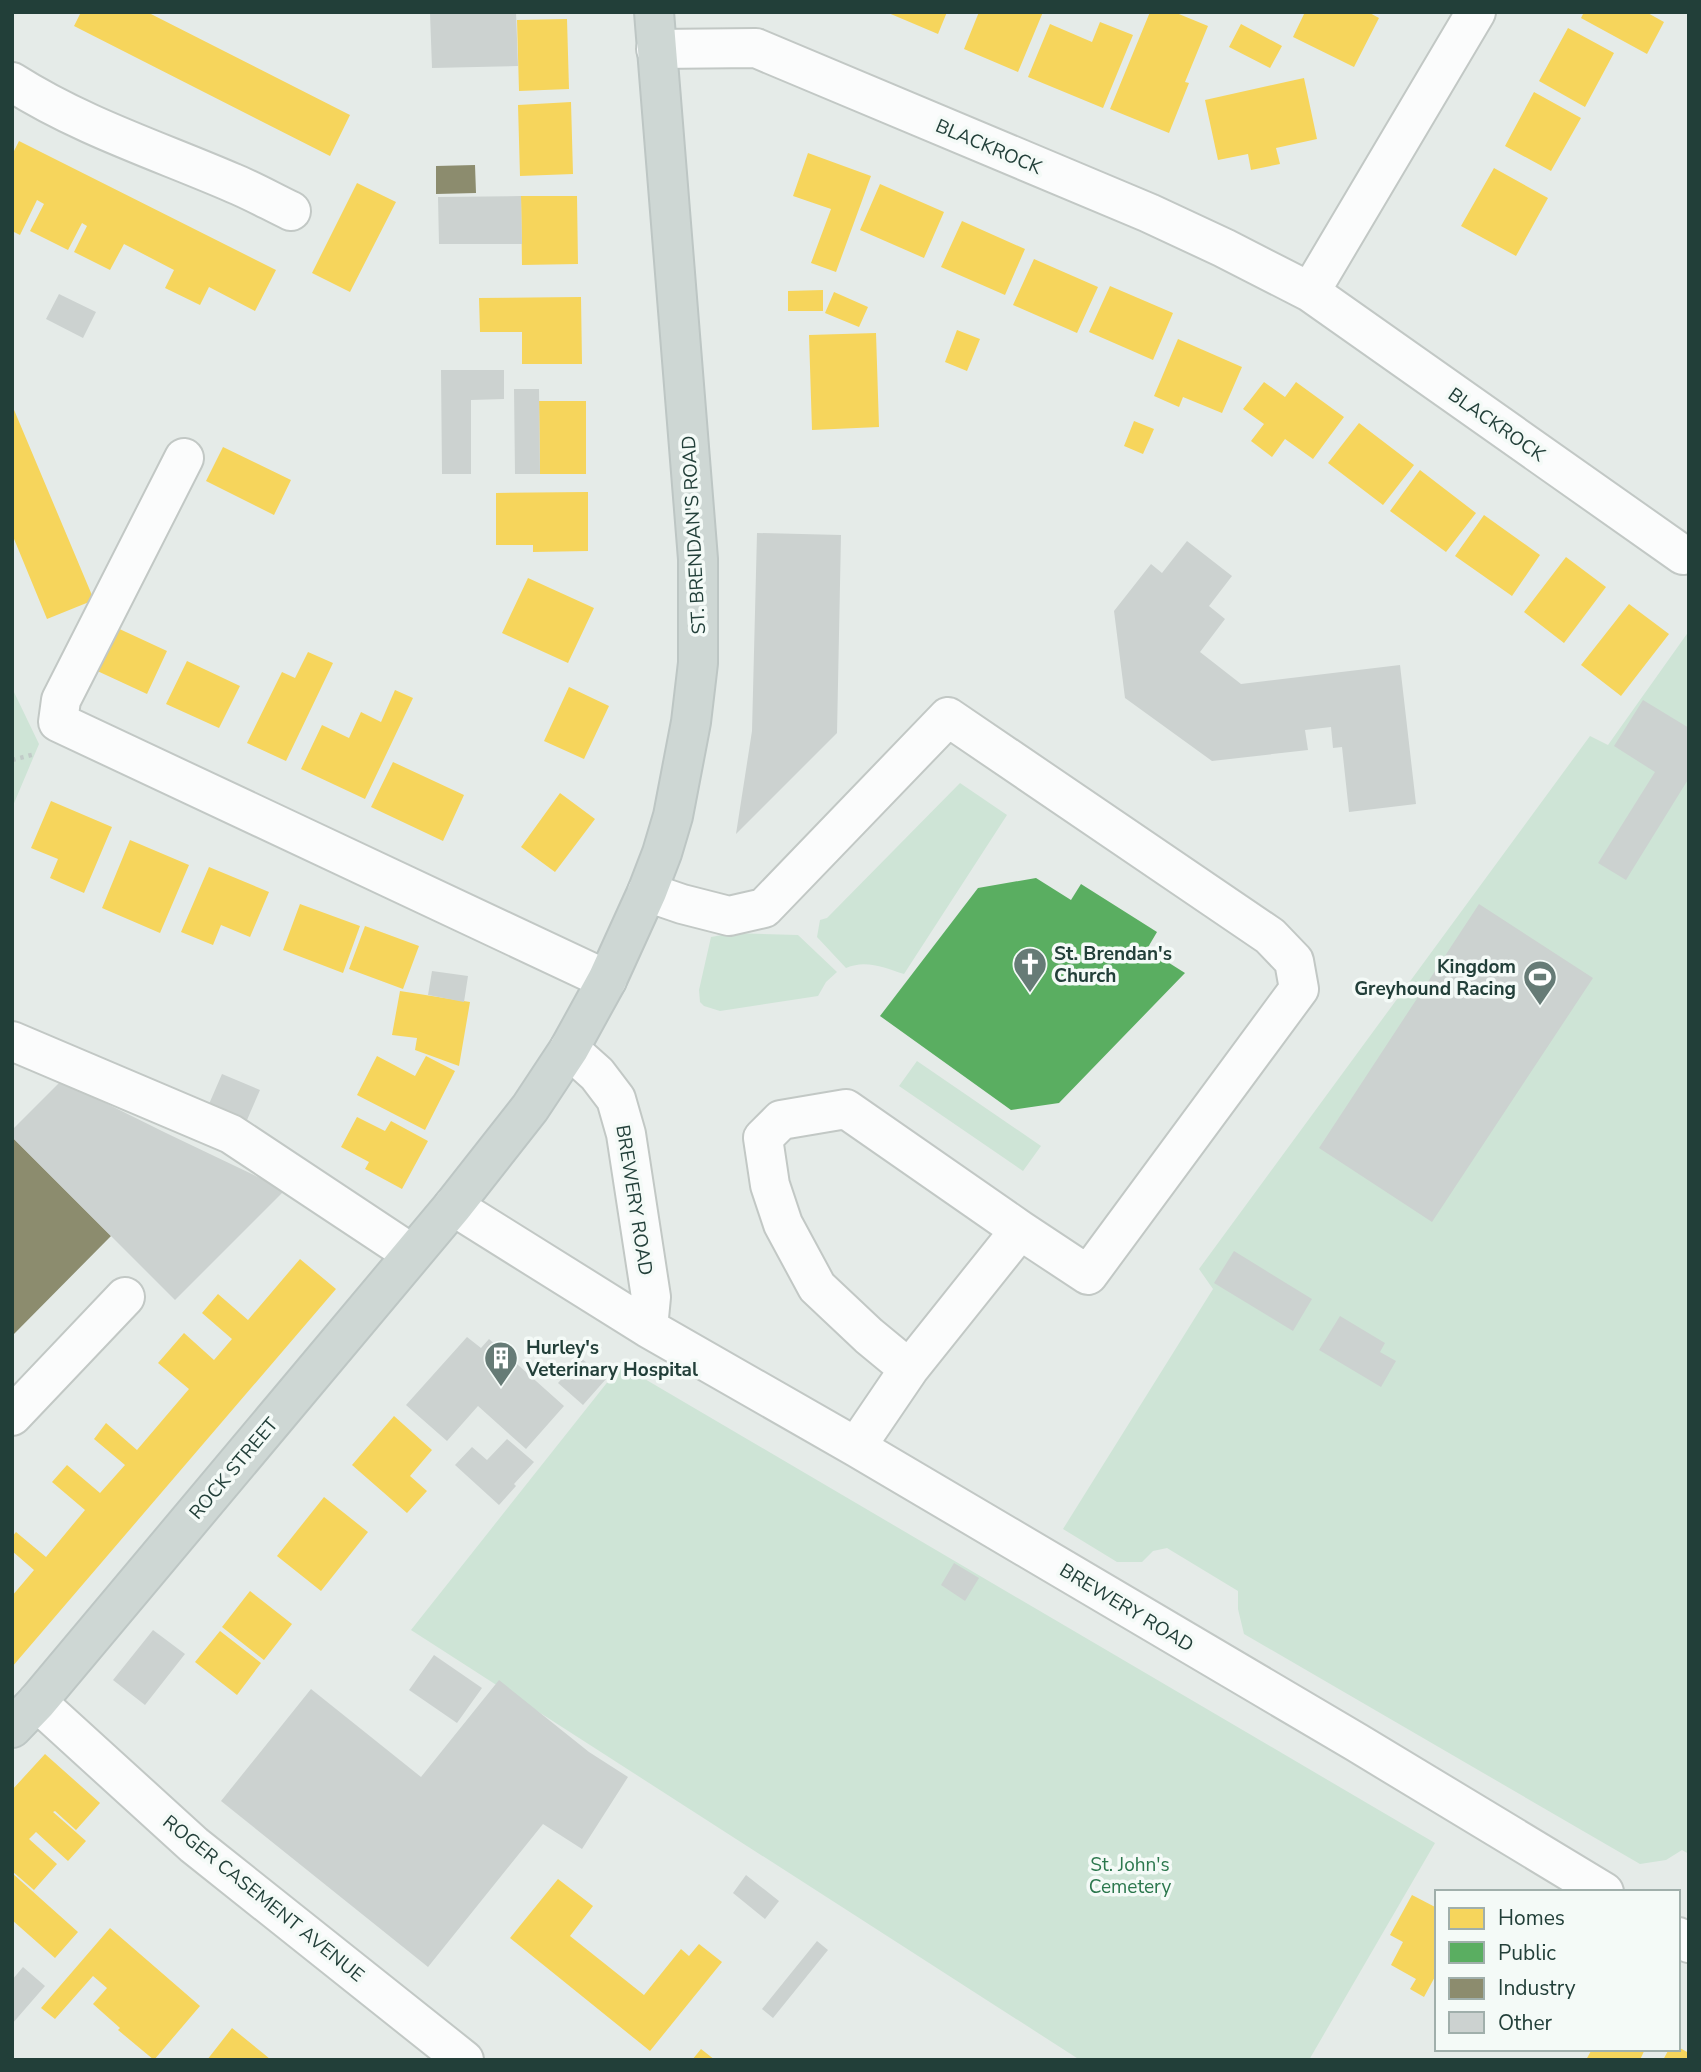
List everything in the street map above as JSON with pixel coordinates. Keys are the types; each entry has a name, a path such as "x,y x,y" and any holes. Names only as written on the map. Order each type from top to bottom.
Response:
{"main road":[{"name":"ST. BRENDAN'S ROAD","path":"453,1206 530,1108 569,1049 607,980 647,892 673,816 688,746 698,663 698,559 655,31"},
{"name":"ROCK STREET","path":"25,1715 453,1206"}],"street":[{"path":"1310,292 1476,12"},
{"name":"BLACKROCK","path":"655,31 756,48 1149,213 1310,292 1683,555"},
{"path":"12,82 30,94 114,135 235,184 291,211"},
{"path":"184,458 61,700 58,722 607,980"},
{"path":"647,892 729,916 764,908 948,718 1270,936 1294,961 1299,989 1088,1275 846,1109 781,1120 763,1138 770,1185 779,1211 817,1287 909,1369"},
{"path":"12,1041 232,1135 412,1254"},
{"name":"BREWERY ROAD","path":"569,1049 597,1073 616,1099 626,1134 651,1297 648,1328"},
{"name":"BREWERY ROAD","path":"453,1206 648,1328 856,1447 1601,1890"},
{"path":"856,1447 909,1369 1020,1230"},
{"path":"12,1416 125,1297"},
{"name":"ROGER CASEMENT AVENUE","path":"25,1715 194,1845 464,2060"}],"green space":[{"name":"Kingdom Greyhound Racing","path":"1689,631 1689,1854 1682,1850 1666,1860 1640,1864 1244,1634 1238,1609 1238,1591 1167,1548 1153,1551 1142,1562 1117,1562 1063,1529 1213,1289 1199,1269 1590,736 1608,745"},
{"path":"12,688 39,744 12,808"},
{"path":"960,783 1007,815 904,974 868,964 846,968 817,937 820,920 827,918"},
{"path":"733,933 798,935 837,972 826,982 818,996 720,1011 704,1006 700,1002 699,990 711,937"},
{"path":"917,1061 1041,1146 1023,1171 899,1086"},
{"name":"St. John's Cemetery","path":"621,1365 1435,1843 1309,2060 1080,2060 411,1630"}],"building: Homes":[{"path":"81,12 147,12 350,115 330,156 74,26"},
{"path":"886,12 947,12 938,34"},
{"path":"979,12 1043,12 1018,72 964,49"},
{"path":"1150,12 1174,12 1208,26 1185,82 1189,83 1169,133 1110,109"},
{"path":"1305,12 1368,12 1379,18 1354,67 1293,37"},
{"path":"1584,12 1646,12 1664,22 1647,54 1581,18"},
{"path":"567,19 569,89 519,91 517,20"},
{"path":"1100,22 1133,35 1103,108 1028,77 1050,24 1092,42"},
{"path":"1241,24 1282,46 1270,68 1229,47"},
{"path":"1568,28 1614,53 1585,107 1539,81"},
{"path":"1304,78 1317,139 1276,148 1280,164 1251,170 1248,154 1218,160 1205,100"},
{"path":"1534,92 1581,118 1551,171 1505,146"},
{"path":"571,102 573,174 520,176 518,105"},
{"path":"19,141 276,270 255,311 209,287 200,305 165,288 174,270 124,244 110,270 74,252 87,226 82,223 68,250 30,231 44,204 37,200 20,235 12,231 12,155"},
{"path":"808,153 871,176 836,272 811,263 831,209 793,196"},
{"path":"1494,168 1548,198 1516,256 1461,226"},
{"path":"357,183 396,202 350,292 312,273"},
{"path":"880,184 944,212 924,258 860,230"},
{"path":"521,196 577,196 578,264 522,265"},
{"path":"962,221 1025,249 1005,295 941,267"},
{"path":"1034,259 1098,287 1077,333 1013,305"},
{"path":"1110,286 1173,313 1153,360 1089,332"},
{"path":"823,290 823,311 788,311 788,291"},
{"path":"834,292 868,307 859,327 825,313"},
{"path":"581,297 582,364 522,364 522,332 480,332 479,298"},
{"path":"957,330 980,339 967,371 945,362"},
{"path":"876,333 879,427 812,430 809,335"},
{"path":"1178,339 1242,367 1222,413 1183,397 1179,407 1154,396"},
{"path":"1264,382 1285,397 1296,382 1344,417 1313,459 1285,439 1272,457 1251,441 1264,424 1243,409"},
{"path":"539,401 586,401 586,474 540,474"},
{"path":"12,405 94,600 47,619 12,534"},
{"path":"1134,421 1154,429 1143,454 1124,446"},
{"path":"1359,423 1414,465 1383,505 1328,463"},
{"path":"223,447 291,480 274,515 206,481"},
{"path":"1420,470 1476,513 1446,552 1390,511"},
{"path":"588,492 588,551 533,552 533,545 496,545 496,493"},
{"path":"1484,515 1540,555 1512,596 1455,556"},
{"path":"1566,557 1606,587 1564,643 1524,612"},
{"path":"528,578 594,608 568,663 502,633"},
{"path":"1629,604 1669,634 1621,696 1581,665"},
{"path":"113,626 167,651 147,694 93,669"},
{"path":"308,652 333,663 286,761 247,743 282,672 295,678"},
{"path":"187,661 240,686 219,728 166,704"},
{"path":"569,687 609,706 584,759 544,741"},
{"path":"395,690 413,698 365,799 301,769 322,725 349,738 361,712 381,722"},
{"path":"393,762 464,795 443,841 371,807"},
{"path":"560,793 595,819 555,872 521,847"},
{"path":"51,801 112,827 84,893 50,878 58,859 31,848"},
{"path":"130,840 189,865 160,933 102,908"},
{"path":"209,867 269,892 250,937 221,925 213,945 181,932"},
{"path":"300,904 360,926 343,973 283,950"},
{"path":"365,926 419,946 403,989 349,969"},
{"path":"400,991 470,1002 459,1066 415,1050 417,1038 392,1035"},
{"path":"377,1056 415,1076 426,1056 455,1071 425,1130 357,1095"},
{"path":"357,1117 385,1131 391,1121 428,1141 402,1189 365,1169 369,1162 341,1147"},
{"path":"300,1259 336,1289 12,1667 12,1596 34,1570 12,1551 12,1537 16,1532 46,1557 85,1510 52,1482 67,1465 100,1493 125,1465 94,1439 106,1423 137,1450 189,1389 158,1363 184,1333 214,1360 232,1339 202,1313 218,1294 248,1320"},
{"path":"394,1416 432,1450 410,1476 427,1491 407,1513 352,1465"},
{"path":"324,1497 368,1532 321,1591 277,1556"},
{"path":"250,1591 292,1624 264,1660 222,1627"},
{"path":"220,1631 261,1663 237,1695 195,1662"},
{"path":"45,1754 100,1803 76,1830 53,1812 86,1841 68,1861 36,1832 29,1839 57,1864 34,1890 12,1871 12,1790"},
{"path":"12,1873 78,1932 55,1958 12,1920"},
{"path":"558,1879 593,1906 570,1936 644,1995 681,1949 689,1956 699,1944 722,1962 650,2051 510,1938"},
{"path":"1412,1895 1435,1907 1435,1977 1424,1997 1410,1989 1416,1979 1391,1965 1403,1942 1390,1935"},
{"path":"110,1928 200,2006 154,2060 118,2030 120,2028 93,2004 107,1988 93,1976 55,2019 41,2008"},
{"path":"232,2028 264,2054 271,2060 207,2060"},
{"path":"1680,2048 1689,2053 1689,2060 1663,2060 1668,2051 1680,2051"},
{"path":"701,2049 715,2060 692,2060"},
{"path":"1591,2051 1644,2051 1640,2060 1586,2060"}],"building: Public":[{"name":"St. Brendan's Church","path":"1036,878 1071,900 1081,884 1157,932 1147,949 1185,973 1059,1103 1011,1110 880,1016 978,888"}],"building: Industry":[{"path":"475,165 476,193 436,194 436,166"},
{"path":"12,1137 111,1236 12,1336"}],"building: Other":[{"path":"516,12 518,66 432,68 430,13"},
{"path":"521,196 522,244 439,244 438,197"},
{"path":"59,294 96,312 83,338 46,319"},
{"path":"441,370 504,370 504,399 471,400 471,474 442,474"},
{"path":"514,389 539,389 540,474 515,474"},
{"path":"757,533 841,535 837,733 736,834 752,731"},
{"path":"1187,541 1232,576 1209,606 1225,619 1200,652 1241,684 1400,665 1416,804 1349,812 1342,747 1333,748 1331,727 1305,730 1308,750 1212,761 1125,698 1114,611 1151,564 1162,573"},
{"path":"1643,700 1689,728 1689,778 1626,880 1598,863 1655,772 1614,746"},
{"path":"1479,904 1593,978 1432,1222 1319,1148"},
{"path":"432,971 468,976 464,1002 428,995"},
{"path":"222,1074 260,1090 247,1120 209,1104"},
{"path":"61,1081 285,1190 175,1300 12,1137 12,1130"},
{"path":"1234,1251 1312,1299 1293,1331 1214,1283"},
{"path":"1340,1316 1385,1343 1380,1352 1396,1361 1381,1387 1319,1350"},
{"name":"Hurley's Veterinary Hospital","path":"467,1337 481,1348 489,1339 564,1406 526,1449 478,1406 447,1441 406,1405"},
{"path":"581,1358 606,1379 583,1405 558,1383"},
{"path":"507,1439 534,1462 499,1505 455,1465 472,1447 487,1460"},
{"path":"954,1563 979,1578 965,1601 941,1585"},
{"path":"153,1630 185,1654 145,1705 113,1680"},
{"path":"434,1655 482,1688 457,1723 409,1690"},
{"path":"499,1680 589,1752 628,1777 582,1849 543,1824 428,1967 221,1801 311,1689 421,1777"},
{"path":"746,1875 779,1901 765,1919 733,1893"},
{"path":"817,1941 828,1950 773,2018 762,2009"},
{"path":"23,1967 45,1986 12,2024 12,1980"}],"place":[{"name":"St. Brendan's Church","path":"1030,994"},
{"name":"Kingdom Greyhound Racing","path":"1540,1007"},
{"name":"Hurley's Veterinary Hospital","path":"501,1388"}]}
